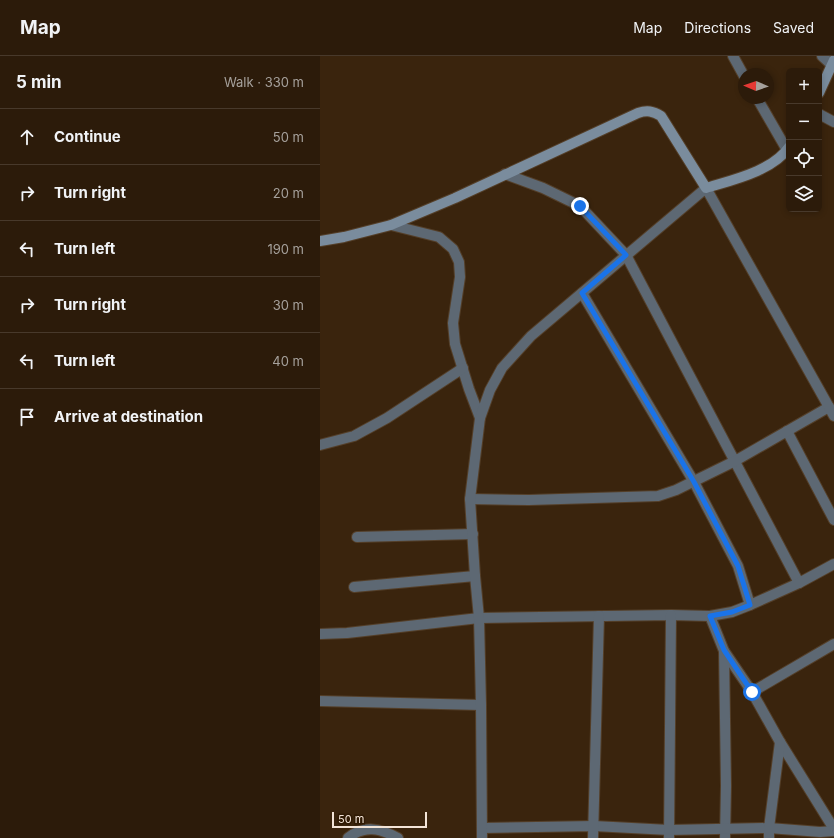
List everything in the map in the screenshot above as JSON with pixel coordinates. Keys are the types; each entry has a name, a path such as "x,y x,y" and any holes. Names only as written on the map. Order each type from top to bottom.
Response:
{"street":[{"path":"732,56 739,68"},
{"path":"822,56 833,64 822,87"},
{"path":"761,104 786,146"},
{"path":"320,241 344,237 391,225 638,113 646,110 654,112 661,116 706,188 832,412 787,431 735,461 694,482 658,496 529,500 470,500"},
{"path":"822,116 834,122"},
{"path":"710,616 724,650 752,692 780,742 834,830 820,835 769,833 669,834 594,826 482,833 480,618 475,576 470,500 480,418 490,390 502,368 531,336 706,188 734,179 775,162 786,151"},
{"path":"505,174 543,188 580,206 626,255 799,583"},
{"path":"391,225 439,237 453,249 459,262 460,278 452,323 455,344 480,418"},
{"path":"582,293 694,482 738,566 750,605"},
{"path":"320,445 354,436 387,418 463,368"},
{"path":"787,431 834,520"},
{"path":"357,537 473,534"},
{"path":"320,634 347,633 480,618 671,615 710,616 732,612 750,605 799,583 834,564"},
{"path":"354,587 475,576"},
{"path":"669,834 671,615"},
{"path":"594,838 599,616"},
{"path":"752,692 834,644"},
{"path":"724,650 726,786 725,834"},
{"path":"320,701 482,705"},
{"path":"769,833 780,742"},
{"path":"348,838 356,832 369,829 385,832 398,838"}],"route":[{"path":"580,206 626,255 582,293 694,482 738,566 750,605 732,612 710,616 724,650 752,692"}]}
